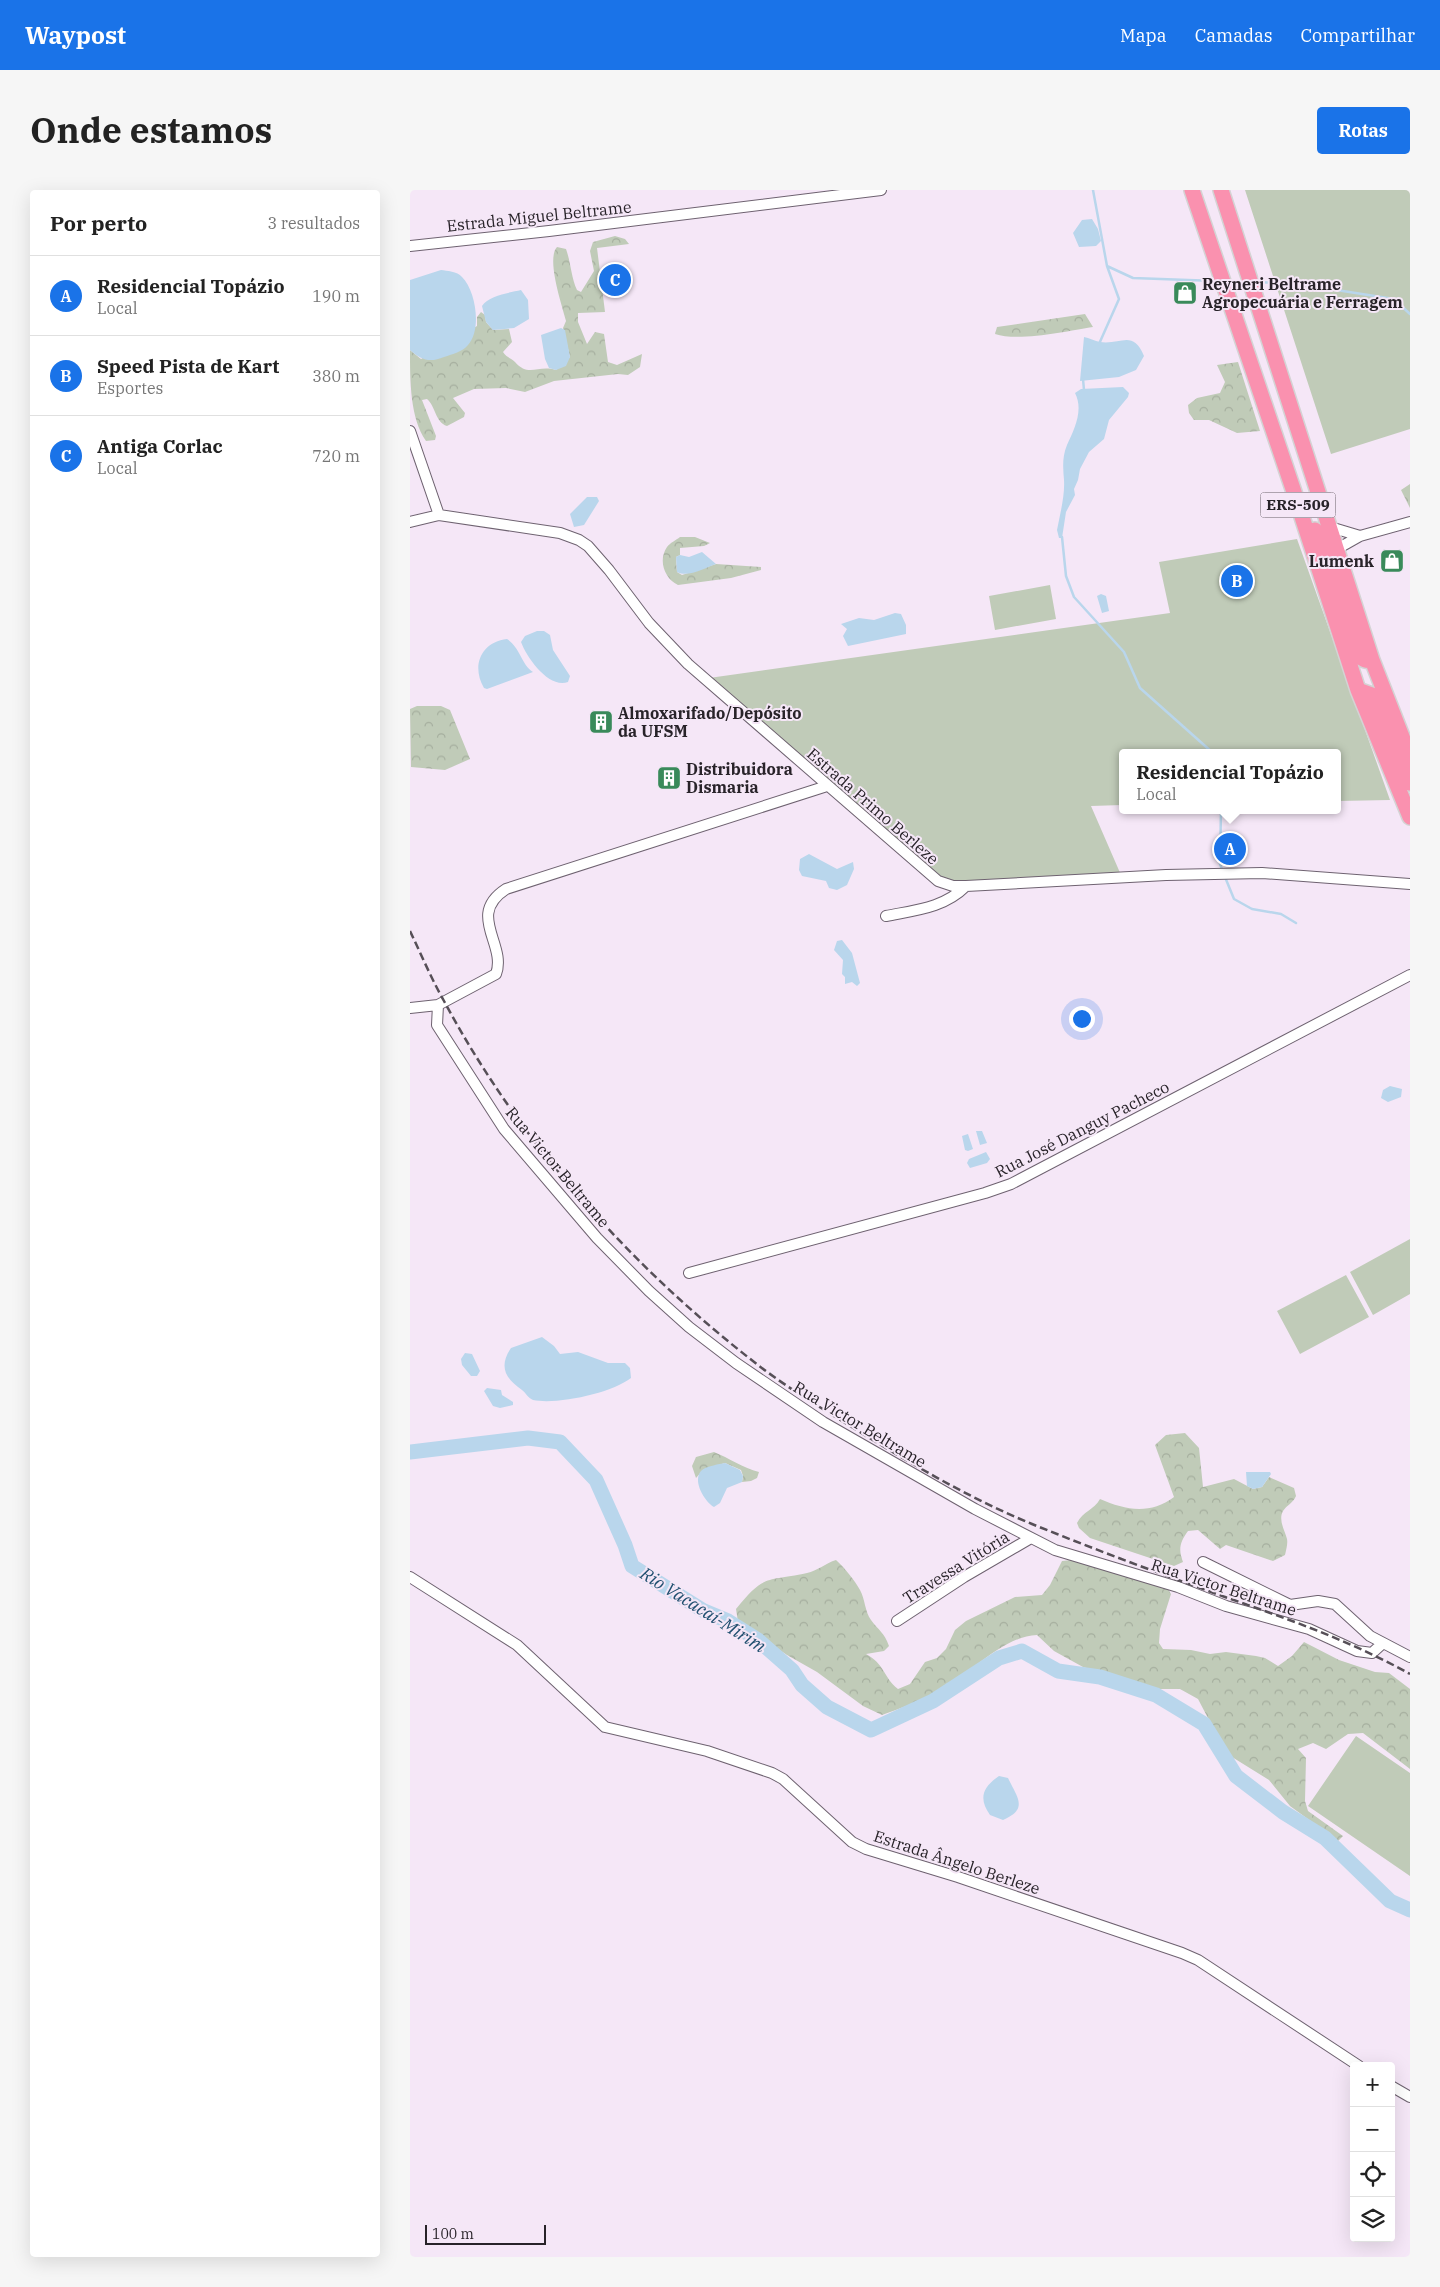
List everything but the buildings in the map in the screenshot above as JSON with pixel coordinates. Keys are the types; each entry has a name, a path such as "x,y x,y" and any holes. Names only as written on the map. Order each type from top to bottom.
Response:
{"highway":[{"name":"ERS-509","path":"1192,190 1294,489 1358,690 1410,817"},
{"name":"ERS-509","path":"1221,190 1372,660 1410,758"},
{"path":"1294,489 1323,547 1356,650 1361,658 1366,661 1372,660"},
{"path":"1358,690 1372,695 1410,783"}],"street":[{"name":"Estrada Miguel Beltrame","path":"410,246 558,230 880,190"},
{"path":"410,431 439,515 410,522"},
{"name":"Estrada Primo Berleze","path":"439,515 544,530 579,540 609,570 649,624 688,664 826,786 938,881 953,886 966,886 1166,875 1262,873 1410,884"},
{"path":"1337,549 1360,536 1410,522"},
{"path":"1330,527 1360,536"},
{"path":"410,1008 438,1005 496,974 499,963 488,918 492,900 506,889 826,786"},
{"path":"886,916 935,907 956,896 966,886"},
{"name":"Rua José Danguy Pacheco","path":"689,1273 985,1193 1011,1184 1410,976"},
{"name":"Rua Victor Beltrame","path":"438,1005 437,1025 504,1128 598,1238 650,1291 689,1327 736,1363 823,1422 1054,1550 1178,1586 1240,1610 1310,1629 1357,1651 1372,1653 1382,1643"},
{"name":"Travessa Vitória","path":"897,1621 964,1577 1031,1538"},
{"path":"1203,1562 1290,1605 1318,1601 1335,1604 1362,1629 1382,1643 1410,1657"},
{"name":"Estrada Ângelo Berleze","path":"410,1577 517,1645 605,1727 707,1752 772,1773 783,1779 852,1842 866,1849 958,1877 1198,1960 1353,2062"},
{"path":"1395,2089 1410,2098"}],"green space":[{"path":"1245,190 1410,190 1410,429 1331,454"},
{"path":"615,236 625,239 629,244 597,248 605,312 578,313 578,322 587,344 595,332 604,334 608,362 617,365 642,354 640,367 628,375 618,374 554,381 525,392 506,388 474,389 453,398 465,413 464,417 447,426 440,421 430,402 427,399 422,400 436,436 435,440 426,441 414,410 410,350 421,359 477,326 477,317 481,312 485,315 486,322 493,330 509,329 512,342 503,352 520,367 529,370 544,368 556,370 570,357 563,328 566,321 554,271 554,253 557,247 566,249 575,285 577,290 581,292 594,271 590,251 593,242"},
{"path":"1085,314 1093,327 1016,337 995,334 997,327"},
{"path":"1238,362 1260,431 1237,433 1209,420 1194,420 1189,413 1188,405 1197,398 1220,393 1225,382 1217,365"},
{"path":"1410,484 1410,508 1401,490"},
{"path":"680,537 695,537 710,543 704,546 680,548 680,555 676,557 677,572 682,575 716,564 761,567 761,570 731,578 678,585 666,573 663,557 667,547"},
{"path":"1297,539 1390,800 1341,801 1341,749 1119,749 1119,805 1091,806 1121,875 958,882 941,879 709,678 1170,613 1159,562"},
{"path":"1050,585 1056,619 995,630 989,596"},
{"path":"417,706 441,706 450,710 470,759 445,770 411,767 410,709"},
{"path":"1410,1239 1410,1294 1373,1315 1350,1272"},
{"path":"1346,1275 1369,1317 1300,1354 1277,1311"},
{"path":"1185,1433 1199,1448 1203,1487 1234,1479 1253,1489 1262,1487 1269,1477 1294,1488 1296,1496 1282,1514 1287,1541 1285,1555 1273,1561 1226,1545 1220,1549 1198,1530 1188,1531 1185,1535 1180,1549 1183,1562 1174,1566 1090,1538 1079,1528 1077,1523 1079,1519 1095,1506 1100,1499 1119,1506 1137,1509 1156,1506 1174,1497 1155,1445 1166,1435"},
{"path":"714,1452 759,1472 757,1478 742,1482 741,1470 725,1463 703,1470 696,1478 692,1466 696,1457"},
{"path":"836,1560 858,1587 869,1617 889,1646 884,1651 866,1654 881,1666 889,1680 898,1689 910,1684 925,1662 937,1658 946,1649 955,1630 966,1621 1015,1597 1042,1595 1050,1585 1062,1561 1072,1560 1168,1589 1171,1594 1160,1629 1159,1643 1163,1649 1191,1650 1210,1654 1226,1652 1256,1656 1265,1658 1278,1666 1292,1656 1304,1642 1339,1660 1375,1672 1389,1673 1410,1689 1410,1769 1363,1733 1348,1734 1326,1749 1313,1743 1298,1749 1306,1758 1305,1801 1308,1811 1343,1836 1338,1841 1290,1806 1269,1780 1232,1757 1220,1741 1198,1699 1180,1689 1154,1689 1083,1667 1054,1651 1037,1635 1011,1642 985,1658 937,1693 882,1715 863,1706 817,1672 787,1655 738,1622 736,1609 760,1584 774,1579 811,1572"},
{"path":"1356,1736 1410,1773 1410,1876 1308,1806"}],"water":[{"path":"1092,219 1098,229 1101,241 1096,246 1079,247 1073,233 1082,220"},
{"path":"441,270 457,274 467,283 474,301 475,330 468,345 463,349 439,359 426,360 410,350 410,280"},
{"path":"521,290 528,300 529,319 514,328 493,330 486,322 482,306 489,299"},
{"path":"561,328 565,330 570,357 566,366 556,370 549,368 545,359 541,335"},
{"path":"1084,337 1100,342 1131,340 1140,348 1144,356 1136,370 1119,377 1080,381"},
{"path":"1123,387 1129,393 1128,397 1109,420 1104,439 1089,452 1080,469 1074,489 1075,495 1066,512 1062,538 1059,538 1057,530 1064,492 1063,467 1065,449 1077,420 1079,406 1075,393 1081,389"},
{"path":"587,497 597,497 599,501 584,525 574,527 570,514"},
{"path":"702,552 716,564 691,573 681,574 677,572 676,557 680,555 689,557"},
{"path":"1101,594 1106,596 1109,611 1102,613 1097,596"},
{"path":"895,613 901,614 906,625 906,634 848,646 843,636 847,629 841,624 859,618 874,620"},
{"path":"537,631 544,631 550,635 553,650 570,676 568,682 561,683 546,677 528,656 521,642 525,636"},
{"path":"507,639 515,646 526,665 533,672 487,689 484,688 478,671 481,656 491,645"},
{"path":"809,854 837,869 853,862 854,869 847,885 837,890 829,888 826,881 802,876 799,870 800,859"},
{"path":"842,940 852,953 860,983 857,986 852,982 845,984 845,977 842,974 843,960 834,950 837,941"},
{"path":"1390,1086 1402,1089 1401,1097 1388,1102 1381,1098 1383,1090"},
{"path":"976,1131 982,1131 987,1143 980,1145"},
{"path":"968,1134 973,1149 968,1151 965,1150 962,1136"},
{"path":"986,1152 990,1159 987,1163 970,1168 967,1163 969,1159"},
{"path":"542,1337 554,1346 560,1354 578,1352 608,1363 625,1363 630,1368 631,1378 598,1393 556,1401 533,1400 508,1377 505,1361 511,1348"},
{"path":"465,1353 472,1354 480,1371 477,1376 471,1376 462,1365 461,1359"},
{"path":"487,1388 501,1390 502,1395 513,1402 513,1405 500,1408 493,1406 484,1391"},
{"path":"725,1463 740,1470 743,1476 742,1482 727,1488 720,1503 714,1507 707,1501 700,1490 699,1474 707,1467"},
{"path":"1246,1472 1270,1472 1271,1474 1262,1487 1253,1489 1247,1486"},
{"path":"999,1776 1008,1778 1019,1802 1016,1811 1003,1820 990,1815 983,1798 989,1784"}],"waterway":[{"path":"1093,190 1107,266 1133,278 1216,281"},
{"path":"1099,344 1119,299 1107,266"},
{"path":"1229,281 1246,282"},
{"path":"1257,282 1298,284 1394,299 1410,314"},
{"path":"1083,379 1084,390"},
{"path":"1062,537 1066,576 1074,597 1124,652 1140,688 1209,749"},
{"path":"1221,814 1220,864 1223,872"},
{"path":"1225,877 1234,899 1252,909 1281,914 1296,923"},
{"name":"Rio Vacacaí-Mirim","path":"410,1452 528,1438 560,1442 596,1480 625,1545 632,1566 704,1611 728,1621 758,1640 792,1670 802,1685 827,1707 871,1730 933,1701 999,1658 1022,1651 1058,1671 1100,1677 1156,1695 1204,1724 1236,1776 1283,1812 1325,1838 1390,1901 1410,1910"}],"railway":[{"path":"410,931 430,975 474,1053 507,1104 543,1153 582,1200 666,1287 711,1327 770,1374 898,1455 964,1492 1009,1514 1128,1562 1319,1631 1365,1651 1410,1674"}],"place":[{"name":"Antiga Corlac","path":"615,280"},
{"name":"Reyneri Beltrame Agropecuária e Ferragem","path":"1185,293"},
{"name":"Lumenk","path":"1392,561"},
{"name":"Speed Pista de Kart","path":"1237,581"},
{"name":"Almoxarifado/Depósito da UFSM","path":"601,722"},
{"name":"Distribuidora Dismaria","path":"669,778"},
{"name":"Residencial Topázio","path":"1230,849"}]}
